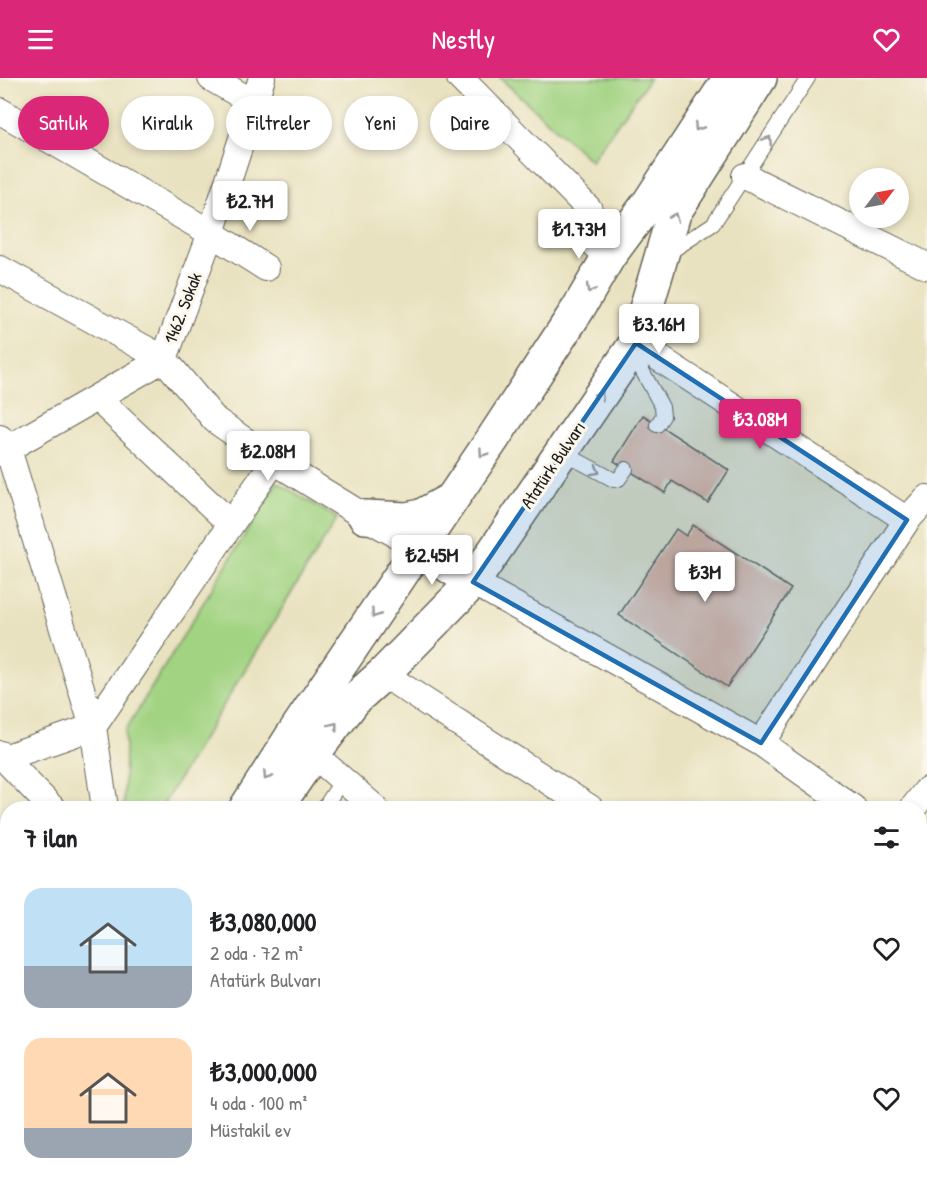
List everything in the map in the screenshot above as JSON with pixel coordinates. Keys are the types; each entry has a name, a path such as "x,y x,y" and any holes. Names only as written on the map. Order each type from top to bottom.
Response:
{"main road":[{"path":"250,801 578,309 609,256 650,201 730,78"},
{"name":"Atatürk Bulvarı","path":"281,801 355,699 383,674 472,582 633,347 674,213 760,78"},
{"path":"365,517 407,519 421,516 453,498"},
{"path":"419,547 472,582"}],"street":[{"path":"211,78 242,96"},
{"name":"1462. Sokak","path":"256,96 262,78"},
{"path":"460,78 589,208 576,230 609,256"},
{"path":"0,111 212,233 266,268"},
{"name":"1462. Sokak","path":"3,446 97,398 164,359 212,233 239,150"},
{"path":"745,176 927,266"},
{"path":"0,268 164,359 215,420 365,517 419,547"},
{"path":"633,347 908,520"},
{"path":"97,398 231,524"},
{"path":"3,446 93,727 104,801"},
{"path":"45,801 2,756 93,727 274,460"},
{"path":"761,743 908,520 927,498"},
{"path":"472,582 761,743 843,801"},
{"path":"383,674 579,801"},
{"path":"313,754 367,801"}],"lane":[{"path":"660,259 713,224 808,78"},
{"path":"633,347 662,407 663,416 657,424"},
{"path":"562,452 614,480 619,479 626,469"},
{"path":"328,801 342,780"}],"highlighted area":[{"path":"636,343 907,520 761,743 473,582"}],"green space":[{"path":"500,78 650,78 591,161"},
{"path":"277,482 337,518 165,801 124,801 125,731"}],"building":[{"path":"643,415 729,470 708,503 672,481 665,493 614,461"},
{"path":"693,525 791,589 727,687 619,615 676,529 686,536"}]}
